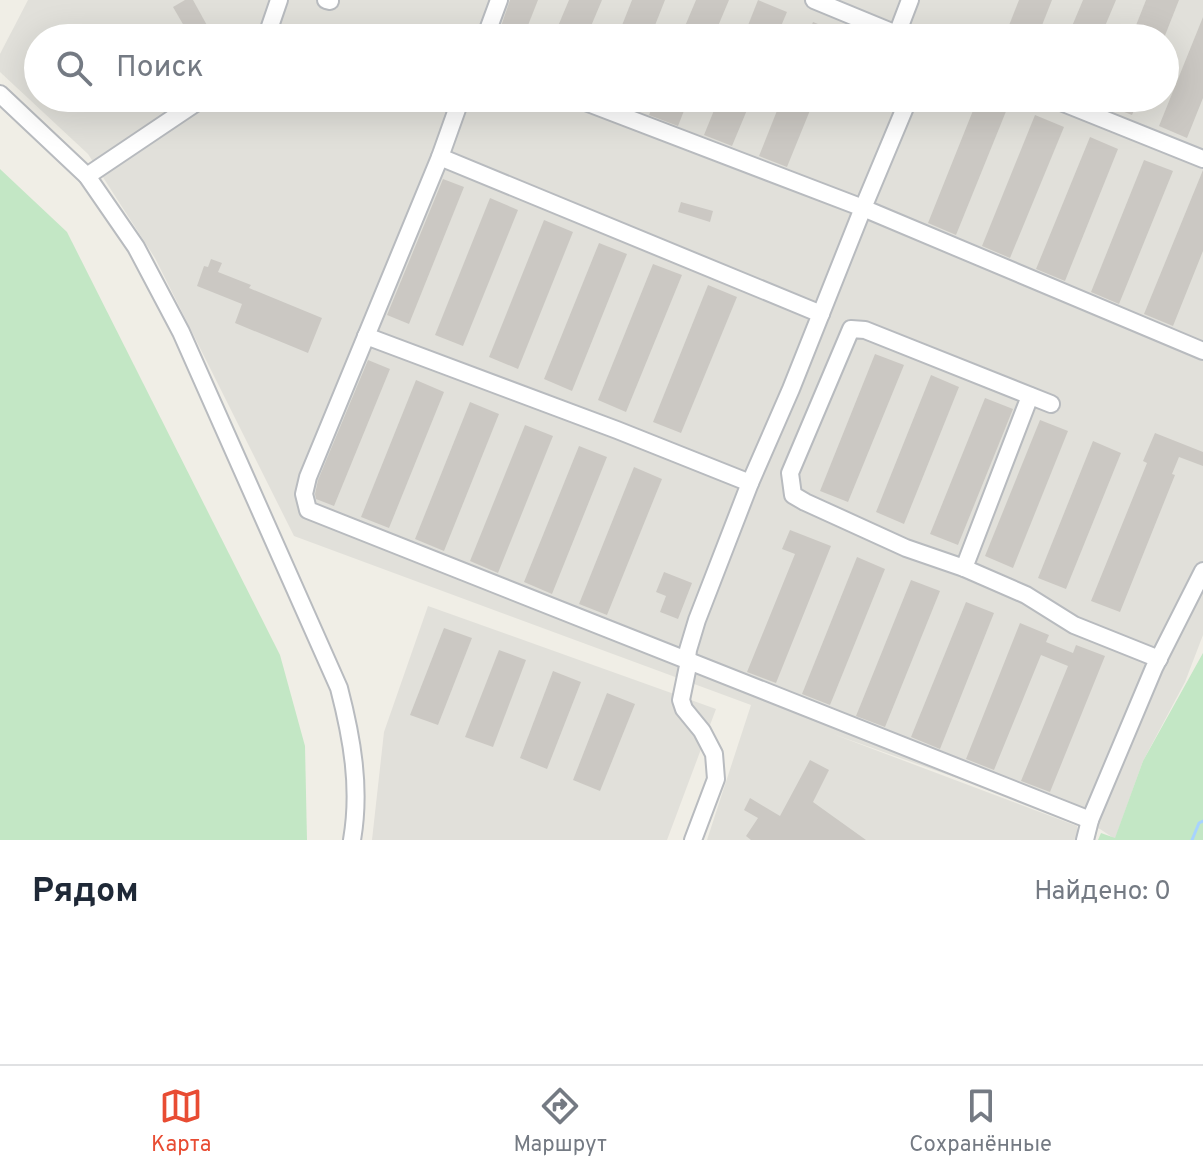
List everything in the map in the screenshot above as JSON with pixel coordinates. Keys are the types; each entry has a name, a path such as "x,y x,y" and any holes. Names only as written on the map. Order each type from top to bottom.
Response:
{"lane":[{"path":"271,24 279,0"},
{"path":"490,24 499,0"},
{"path":"814,0 872,24"},
{"path":"904,24 910,0"},
{"path":"0,94 87,176 136,247 181,332 339,688 350,731 355,770 352,840"},
{"path":"87,176 182,112"},
{"path":"456,112 308,477 304,494 308,510 1090,820"},
{"path":"612,112 863,208 1203,351"},
{"path":"693,840 716,779 714,754 681,700 689,661 688,650 750,483 903,112"},
{"path":"1086,112 1203,159"},
{"path":"440,157 821,314"},
{"path":"1051,404 865,330 851,329 790,473 793,495 906,548 964,568 1026,595 1074,625 1159,659"},
{"path":"366,336 750,483"},
{"path":"964,568 1030,396"},
{"path":"1085,840 1090,820 1159,659 1203,571"}],"shaded area":[{"path":"28,0 1203,0 1203,635 1185,682 1143,761 1115,839 1100,829 833,734 1077,826 1079,840 707,840 751,705 294,536 155,258 88,154 43,112 1179,112 1179,24 24,24 24,94 0,72 0,54"},
{"path":"428,606 716,709 667,840 372,840 384,732"}],"green space":[{"path":"0,169 67,232 280,655 305,746 307,840 0,840"},
{"path":"1203,653 1203,840 1098,840 1101,833 1115,838 1143,761"}],"building":[{"path":"185,0 193,0 206,24 183,24 173,7"},
{"path":"510,0 538,0 529,24 502,24"},
{"path":"569,0 602,0 592,24 559,24"},
{"path":"632,0 665,0 656,24 623,24"},
{"path":"696,0 729,0 719,24 686,24"},
{"path":"758,0 787,12 782,24 749,24"},
{"path":"1019,0 1052,0 1043,24 1010,24"},
{"path":"1083,0 1116,0 1106,24 1073,24"},
{"path":"1146,0 1179,0 1170,24 1137,24"},
{"path":"1203,17 1203,98 1187,138 1159,126 1165,112 1179,112 1179,76"},
{"path":"650,112 684,112 678,126 649,115"},
{"path":"713,112 746,112 732,146 704,135"},
{"path":"776,112 809,112 787,167 759,156"},
{"path":"972,112 1006,112 956,235 928,223"},
{"path":"1035,115 1064,127 1010,258 982,246"},
{"path":"1090,137 1118,149 1065,281 1036,269"},
{"path":"1144,160 1173,171 1119,304 1091,292"},
{"path":"1203,170 1203,251 1173,326 1144,314"},
{"path":"443,179 464,187 409,324 387,315"},
{"path":"490,198 518,210 463,346 435,335"},
{"path":"681,202 713,211 710,222 678,212"},
{"path":"544,220 573,232 518,369 489,357"},
{"path":"599,243 627,254 572,391 544,379"},
{"path":"211,259 222,263 218,272 322,318 308,353 235,323 242,304 197,286 204,266 208,267"},
{"path":"653,264 682,275 626,412 598,400"},
{"path":"708,285 737,297 681,433 653,422"},
{"path":"875,354 904,365 848,502 820,491"},
{"path":"368,360 390,369 334,506 316,499 318,480"},
{"path":"931,375 959,387 904,524 876,512"},
{"path":"416,380 444,392 389,528 361,517"},
{"path":"985,398 1013,409 958,545 930,534"},
{"path":"470,402 499,414 444,551 415,539"},
{"path":"1040,420 1068,431 1013,568 985,556"},
{"path":"525,425 553,436 498,573 470,561"},
{"path":"1155,433 1203,452 1203,466 1179,457 1172,474 1175,475 1120,612 1091,601 1147,463 1143,461"},
{"path":"1093,441 1121,453 1066,589 1038,578"},
{"path":"579,446 607,457 552,594 524,582"},
{"path":"634,467 662,479 607,615 579,604"},
{"path":"790,530 831,546 776,683 747,672 795,554 782,549"},
{"path":"857,557 885,569 830,705 802,694"},
{"path":"664,572 692,583 678,619 660,612 666,596 656,592"},
{"path":"911,580 940,591 885,727 856,716"},
{"path":"966,602 994,613 940,749 911,737"},
{"path":"1020,623 1049,635 1046,642 1073,653 1076,645 1105,656 1050,792 1021,781 1068,666 1041,655 994,770 966,759"},
{"path":"444,628 472,638 438,725 410,715"},
{"path":"499,650 526,660 493,747 465,737"},
{"path":"553,671 581,682 547,769 520,758"},
{"path":"607,693 635,704 600,791 573,780"},
{"path":"810,760 829,770 813,802 866,840 751,840 746,836 758,818 744,810 750,798 780,816"}],"waterway":[{"path":"1192,840 1199,823 1203,821"}]}
